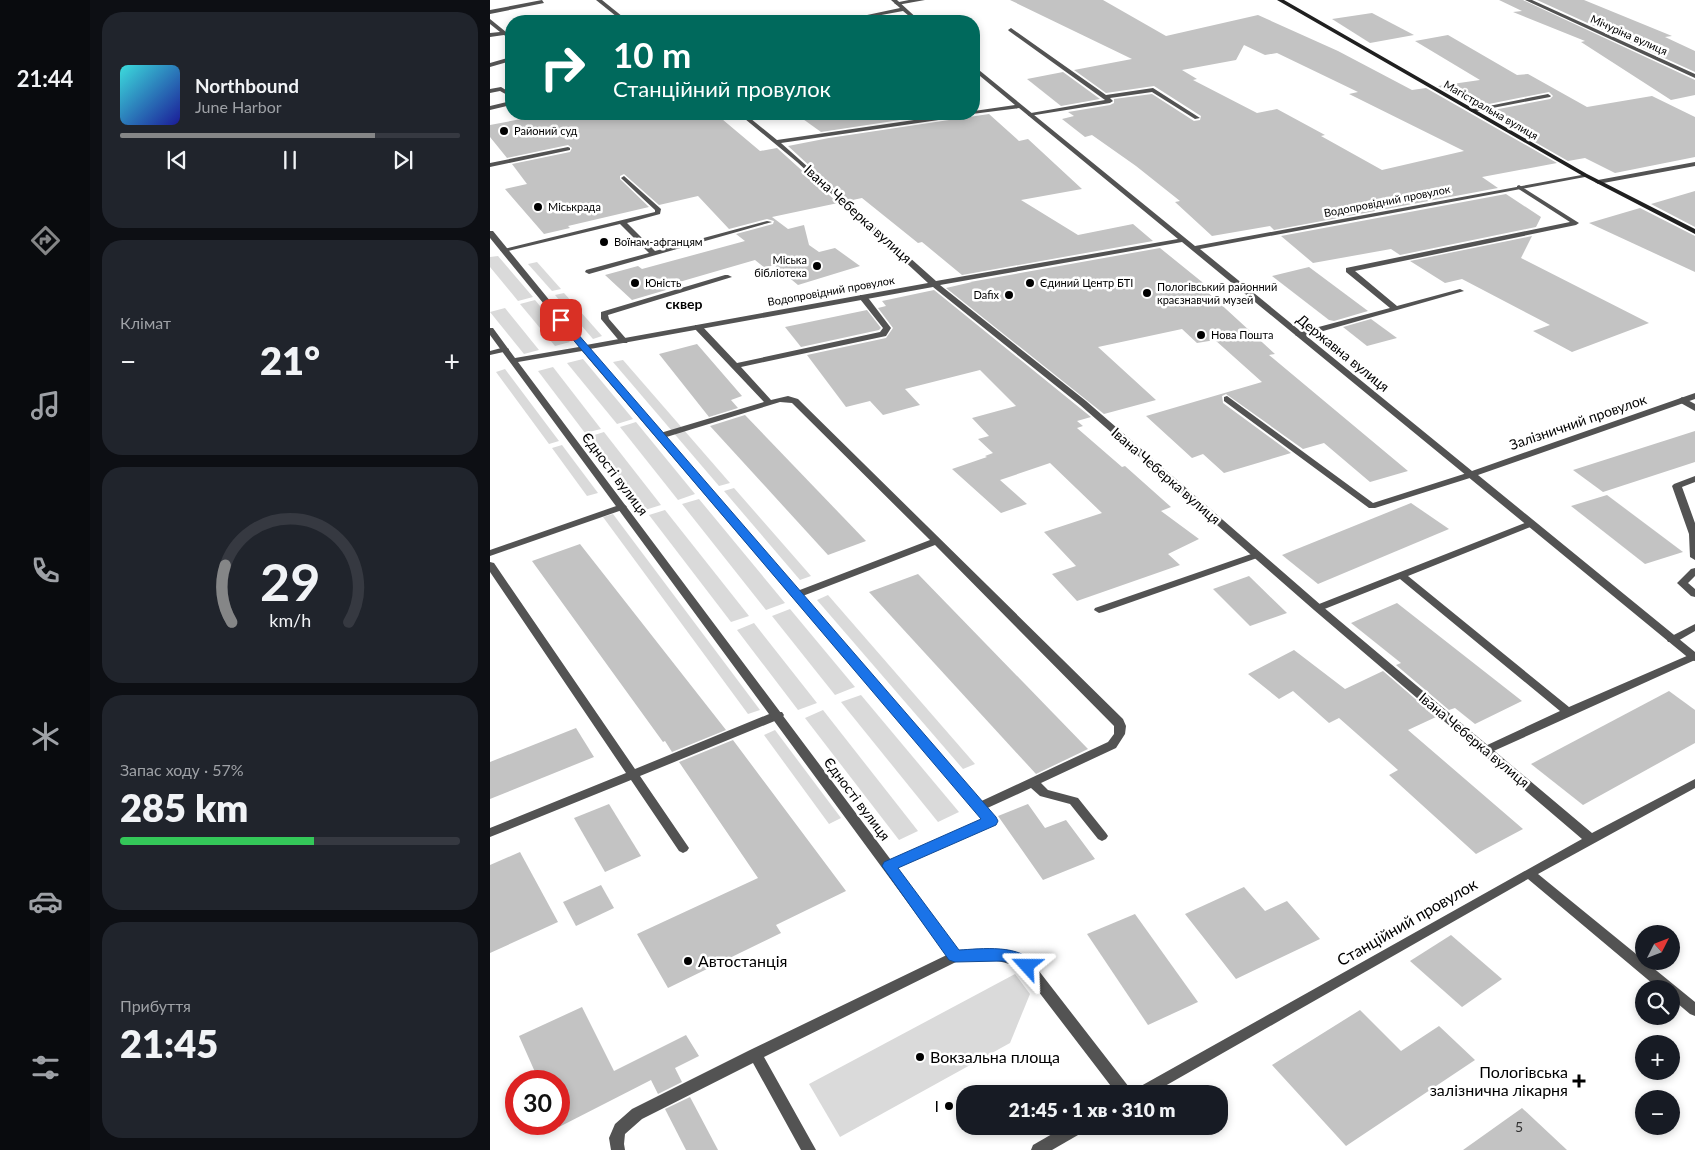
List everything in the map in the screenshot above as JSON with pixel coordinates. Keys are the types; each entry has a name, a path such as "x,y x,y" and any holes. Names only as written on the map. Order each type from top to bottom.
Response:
{"main road":[{"name":"Магістральна вулиця","path":"1280,0 1585,175 1695,232"}],"street":[{"path":"599,0 618,15"},
{"path":"896,2 922,0"},
{"name":"Мічуріна вулиця","path":"1528,0 1695,76"},
{"path":"490,12 542,2"},
{"path":"896,2 911,15"},
{"path":"873,15 904,9"},
{"path":"490,21 505,33"},
{"path":"1011,30 1110,101 1031,115"},
{"path":"490,36 505,33"},
{"path":"490,65 505,61"},
{"name":"Державна вулиця","path":"980,73 1694,658"},
{"path":"490,91 500,89 505,92"},
{"path":"1105,98 1152,90 1197,118"},
{"path":"1472,110 1548,96"},
{"path":"490,108 505,104"},
{"path":"980,111 1019,106"},
{"name":"Івана Чеберка вулиця","path":"750,120 777,142 934,284 1076,398 1318,608 1592,839"},
{"path":"777,142 926,120"},
{"path":"490,165 568,149"},
{"path":"1598,182 1695,164"},
{"name":"Водопровідний провулок","path":"1194,248 1585,175"},
{"path":"504,250 652,215 658,211 624,178"},
{"path":"1394,308 1350,270 1576,223 1518,188"},
{"path":"622,222 654,254"},
{"path":"589,272 769,222"},
{"path":"490,233 584,348 991,821 889,866 955,956"},
{"name":"Водопровідний провулок","path":"513,361 863,296 1184,240"},
{"path":"624,341 605,319 604,314 728,277"},
{"path":"1299,335 1460,291"},
{"path":"735,366 884,334 887,328 863,296"},
{"path":"698,327 770,403"},
{"name":"Єдності вулиця","path":"490,330 889,866"},
{"path":"490,353 505,350"},
{"name":"Залізничний провулок","path":"1228,399 1372,506 1470,475 1695,396"},
{"path":"660,436 770,403 788,399 798,403 1119,722 1121,730 1119,738 1112,745 979,807"},
{"path":"1682,400 1695,408"},
{"path":"1695,480 1677,486 1694,534 1695,557"},
{"path":"490,554 622,507"},
{"path":"1318,608 1530,524"},
{"path":"796,595 938,541"},
{"path":"1099,610 1256,555"},
{"path":"490,565 683,848"},
{"path":"1695,571 1682,583 1695,594"},
{"path":"1401,575 1568,712"},
{"path":"1672,640 1695,627"},
{"path":"1486,750 1568,712 1694,658"},
{"path":"490,833 778,715"},
{"path":"1032,782 1044,793 1074,801 1102,836"},
{"name":"Станційний провулок","path":"1154,1085 1529,873 1695,783"},
{"path":"1529,873 1658,980"},
{"path":"618,1150 616,1136 626,1121 755,1054 955,956 1002,955 1016,958 1027,966 1119,1085"},
{"path":"1680,998 1695,1010"},
{"path":"755,1054 810,1150"},
{"path":"1038,1150 1064,1135"}],"shaded area":[{"path":"498,256 533,297 518,301 490,267 490,257"},
{"path":"537,262 561,289 552,291 528,264"},
{"path":"564,293 602,336 593,339 555,295"},
{"path":"535,300 570,342 555,346 520,304"},
{"path":"505,308 539,350 524,354 490,312"},
{"path":"583,359 633,419 617,424 567,363"},
{"path":"623,360 730,483 719,486 613,362"},
{"path":"553,367 601,429 585,433 538,371"},
{"path":"505,369 559,441 549,444 496,372"},
{"path":"636,422 695,494 678,500 620,427"},
{"path":"604,432 661,505 645,510 588,437"},
{"path":"562,445 598,493 587,496 552,448"},
{"path":"734,488 811,576 800,580 724,491"},
{"path":"699,499 785,603 766,610 682,504"},
{"path":"665,510 749,616 731,622 649,515"},
{"path":"613,514 760,710 748,714 603,517"},
{"path":"828,595 975,764 963,769 817,600"},
{"path":"790,609 855,687 835,695 772,616"},
{"path":"754,623 817,703 798,710 737,630"},
{"path":"861,695 959,812 938,822 841,702"},
{"path":"823,710 918,831 899,840 805,718"},
{"path":"775,730 841,818 829,824 764,735"},
{"path":"1015,974 1030,994 1010,1043 840,1137 809,1084"}],"building":[{"path":"1010,0 1103,0 1166,36 1258,15 1338,51 1412,90 1426,88 1557,163 1482,177 1498,188 1274,230 1270,226 1212,236 1175,202 1180,201 1136,166 1092,135 1085,137 1062,119 1074,116 1068,112 1110,105 1114,103 1114,99 1152,94 1194,121 1200,120 1201,116 1154,86 1106,93 1074,70 1132,59","holes":["1244,45 1265,55 1277,53 1358,92 1349,94 1464,151 1382,170 1321,136 1325,135 1277,109 1257,113 1193,80 1197,79 1182,70 1236,60"]},
{"path":"1499,0 1523,0 1695,80 1695,95 1671,100 1581,42 1585,41 1513,12 1522,11"},
{"path":"1537,0 1584,0 1672,36 1665,37 1695,51 1695,72"},
{"path":"1372,13 1414,35 1370,43 1332,19"},
{"path":"1448,35 1517,75 1528,74 1587,107 1652,96 1695,117 1695,157 1615,173 1585,158 1568,161 1483,112 1550,99 1553,96 1549,92 1474,107 1438,86 1480,80 1415,41"},
{"path":"1063,72 1100,99 1061,106 1027,79"},
{"path":"989,114 1019,141 1028,139 1082,189 1021,200 1078,235 1133,224 1153,241 962,275 922,242 918,243 862,198 848,201 788,146 949,120 980,120 980,115"},
{"path":"516,120 723,120 760,151 777,148 838,203 772,217 788,229 804,225 809,245 819,252 835,248 860,266 798,285 774,265 765,268 755,260 662,287 666,290 632,300 605,275 638,266 642,269 745,241 736,234 773,224 774,221 767,219 729,229 698,196 659,205 624,174 620,176 620,179 649,207 568,226 570,228 544,234 505,189 527,184 512,164 570,152 572,148 568,145 507,158 490,137 490,125"},
{"path":"804,120 900,120 821,132"},
{"path":"1695,191 1695,227 1651,204"},
{"path":"1506,194 1541,217 1536,227 1400,255 1391,249 1313,263 1281,236"},
{"path":"1640,208 1695,236 1695,272 1589,223"},
{"path":"1532,236 1521,258 1649,323 1572,352 1533,331 1550,325 1462,279 1445,283 1410,261"},
{"path":"1160,248 1207,286 1202,287 1275,354 1269,355 1408,471 1370,482 1324,443 1303,449 1226,394 1222,396 1223,403 1291,453 1224,473 1203,454 1192,458 1146,416 1262,382 1215,340 1197,343 1182,329 1098,347 1156,400 1104,414 946,288"},
{"path":"1309,267 1368,311 1334,321 1329,320 1272,276"},
{"path":"934,290 1091,417 1077,421 1083,426 1077,428 1122,467 1125,466 1171,507 1161,511 1199,539 1168,554 1180,565 1077,601 1052,574 1076,566 1044,532 1102,513 1050,463 1000,480 1027,504 1001,513 952,469 987,457 985,456 993,453 978,439 989,436 972,418 1016,406 980,370 905,389 920,405 883,415 870,401 846,407 807,355 886,338 893,328 878,308 886,306 882,301"},
{"path":"867,310 881,328 879,330 801,347 785,327"},
{"path":"1371,319 1397,338 1367,346 1343,327"},
{"path":"697,344 742,396 731,400 738,408 709,417 659,354"},
{"path":"745,415 866,541 828,555 710,426"},
{"path":"1695,431 1695,462 1603,492 1573,470"},
{"path":"1607,495 1683,552 1645,564 1571,506"},
{"path":"1411,503 1449,529 1318,584 1282,555"},
{"path":"580,544 726,730 672,752 665,741 663,742 532,561"},
{"path":"918,574 1088,749 1036,774 869,592"},
{"path":"1249,576 1287,613 1250,626 1213,589"},
{"path":"1397,603 1522,701 1475,724 1455,708 1449,710 1396,665 1401,663 1351,623"},
{"path":"1294,650 1345,689 1383,671 1436,717 1408,730 1523,829 1476,854 1389,775 1398,770 1339,718 1329,723 1293,691 1279,699 1248,674"},
{"path":"1669,691 1695,710 1695,743 1583,805 1531,764"},
{"path":"576,728 594,757 490,799 490,762"},
{"path":"733,740 846,891 776,925 781,933 668,988 637,934 758,878 679,762"},
{"path":"609,804 641,856 605,872 574,818"},
{"path":"1028,804 1045,828 1066,820 1095,859 1043,880 998,816"},
{"path":"520,852 558,922 490,953 490,865"},
{"path":"601,885 614,908 576,926 563,902"},
{"path":"1244,887 1265,911 1287,901 1320,939 1236,979 1185,914"},
{"path":"1135,914 1198,1002 1148,1025 1087,934"},
{"path":"1451,935 1502,979 1462,1007 1410,961"},
{"path":"582,1007 614,1071 686,1035 699,1056 675,1068 682,1082 658,1094 651,1080 570,1121 570,1070 534,1070 519,1036"},
{"path":"1360,1010 1401,1051 1439,1026 1475,1060 1346,1146 1272,1065"},
{"path":"690,1097 718,1150 686,1150 665,1109"},
{"path":"1522,1108 1567,1150 1463,1150"}],"place":[{"name":"Районий суд","path":"504,131"},
{"name":"Міськрада","path":"538,207"},
{"name":"Воїнам-афганцям","path":"604,242"},
{"name":"Міська бібліотека","path":"817,266"},
{"name":"Юність","path":"635,283"},
{"name":"Єдиний Центр БТІ","path":"1030,283"},
{"name":"Пологівський районний краєзнавчий музей","path":"1147,293"},
{"name":"Dafix","path":"1009,295"},
{"name":"Нова Пошта","path":"1201,335"},
{"name":"Автостанція","path":"688,961"},
{"name":"Вокзальна площа","path":"920,1057"},
{"name":"Пологівська залізнична лікарня","path":"1579,1081"},
{"name":"І","path":"949,1106"}],"district":[{"name":"сквер","path":"684,304"}],"route":[{"path":"561,320 991,821 889,866 955,956 1002,955 1016,958 1027,966"}]}
